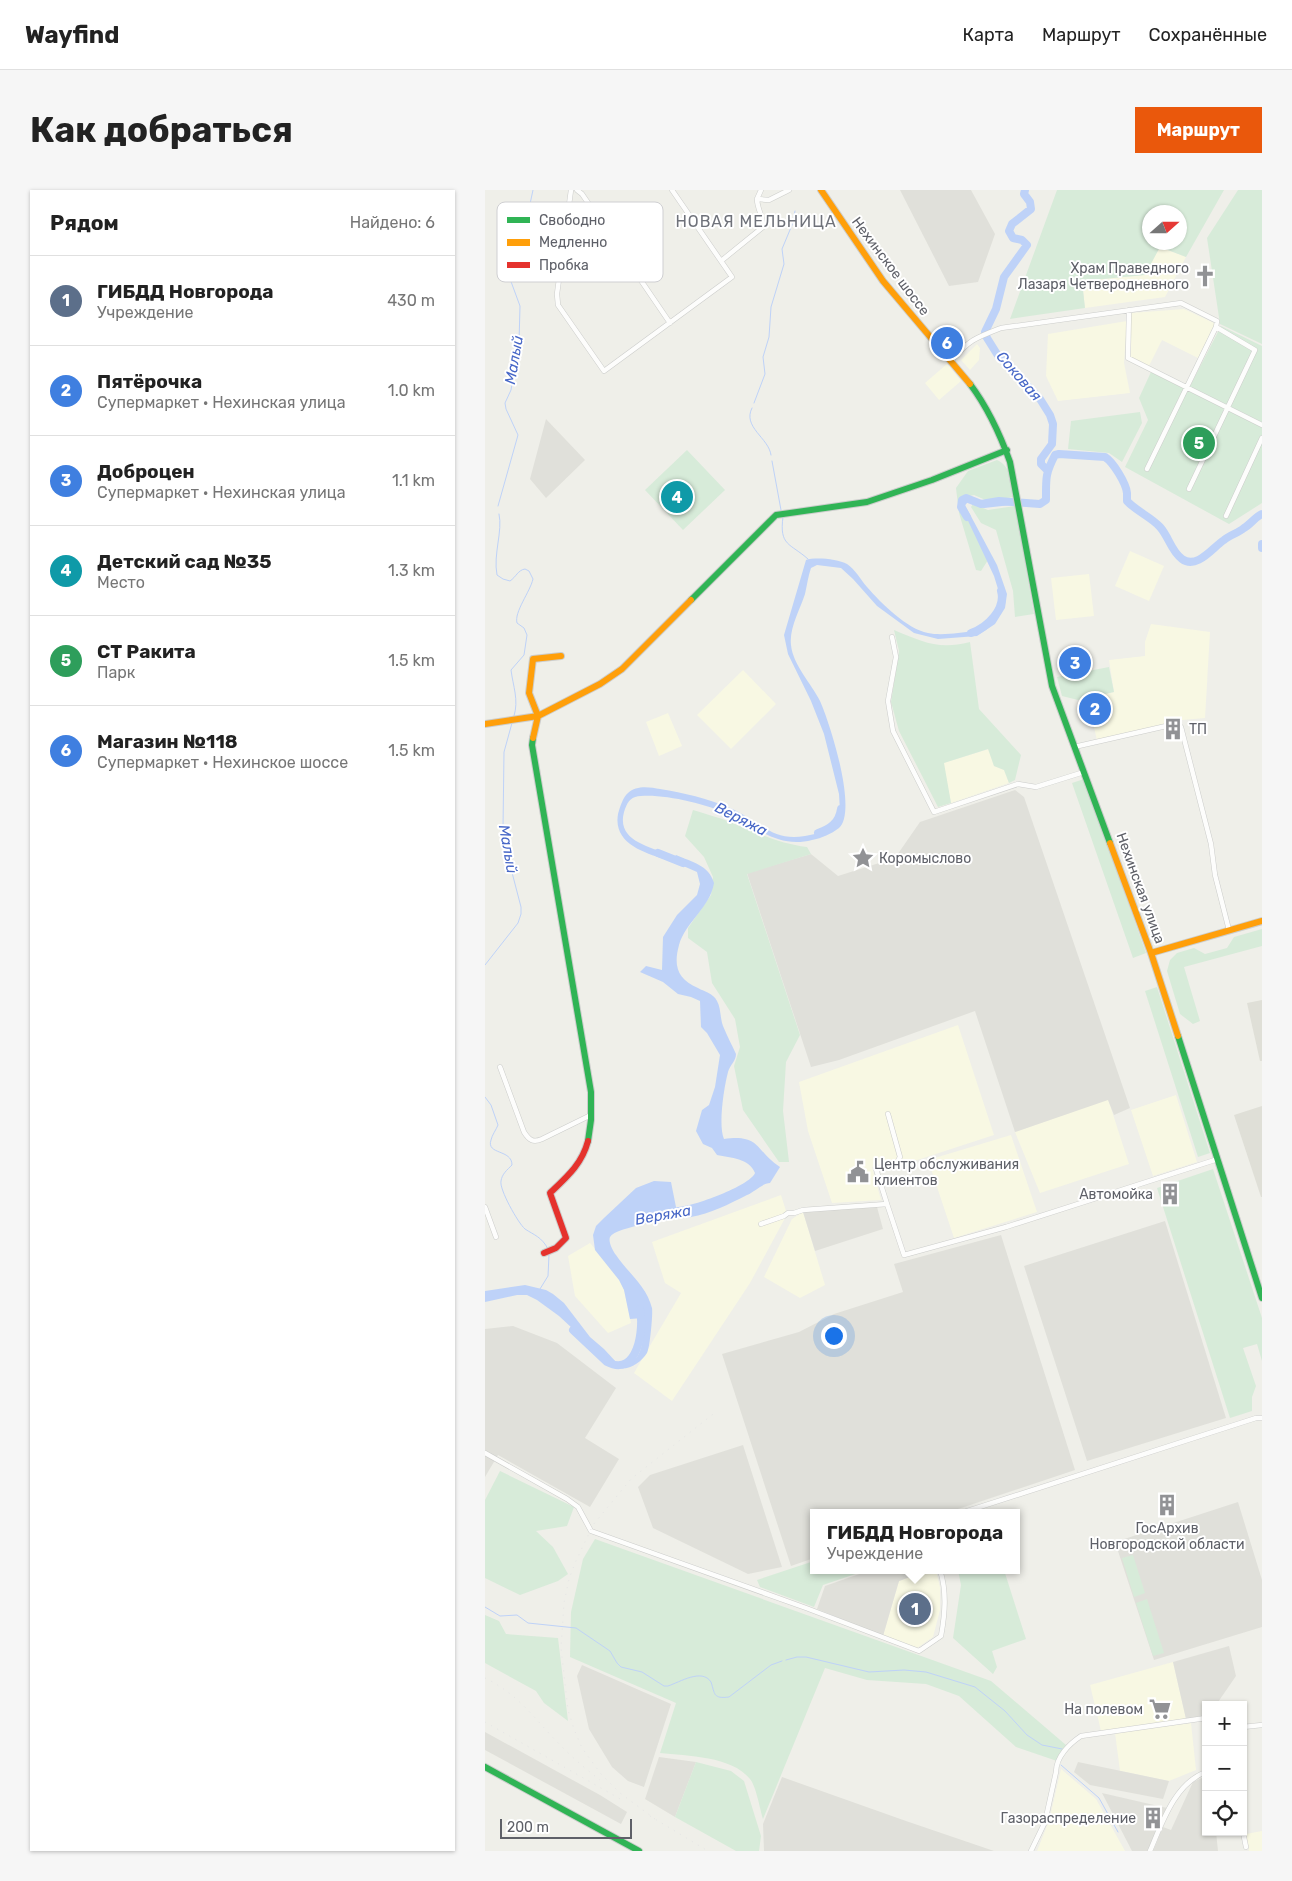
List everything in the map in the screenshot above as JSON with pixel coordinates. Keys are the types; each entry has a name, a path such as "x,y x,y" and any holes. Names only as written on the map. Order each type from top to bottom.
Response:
{"main road":[{"name":"Нехинское шоссе","path":"821,190 887,285 989,410 1007,450 1014,483"},
{"path":"485,724 538,716 600,684 622,669 776,515 867,502 932,480 1007,450"},
{"name":"Нехинская улица","path":"1014,483 1051,681 1151,952 1262,1298"},
{"path":"544,1253 556,1248 566,1238 550,1193 578,1165 588,1146 591,1115 591,1092 542,797 533,755 533,734 538,716 529,692 533,658 561,656"},
{"path":"1151,952 1262,921"},
{"path":"485,1767 637,1851"}],"street":[{"path":"577,190 587,202"},
{"path":"559,282 558,305 604,371 732,277 672,190"},
{"path":"721,261 763,227 757,205 757,199 761,190"},
{"path":"757,199 769,200 789,190"},
{"path":"642,282 670,323"},
{"path":"951,362 964,346 973,339 1001,328 1181,303 1217,321 1216,327 1147,469"},
{"path":"1129,310 1128,358 1262,426"},
{"path":"1189,489 1255,350 1216,327"},
{"path":"1226,516 1262,438"},
{"path":"892,637 896,657 888,702 893,731 934,812 1018,784 1036,787 1084,772"},
{"path":"1075,747 1175,724 1181,727 1211,844 1215,875 1229,930"},
{"path":"500,1067 524,1132 532,1141 542,1139 591,1115"},
{"path":"889,1114 901,1157 896,1164 876,1170 903,1255 997,1230 1218,1159"},
{"path":"761,1224 785,1216 787,1213 803,1210 887,1204"},
{"path":"485,1207 497,1237"},
{"path":"974,1509 1259,1418 1262,1412"},
{"path":"485,1453 578,1507 591,1532 806,1608 919,1651 941,1636 944,1619 945,1589 942,1574"},
{"path":"1031,1851 1045,1822 1056,1764 1070,1744 1081,1736 1202,1719"},
{"path":"1247,1728 1262,1725"},
{"path":"1150,1851 1180,1790 1193,1778 1202,1774"},
{"path":"1244,1836 1246,1847"}],"shaded area":[{"path":"900,190 971,190 995,234 978,282 949,286"},
{"path":"1057,190 1224,190 1186,257 1168,250 1187,250 1187,205 1142,205 1142,250 1158,250 1145,275 1082,281 1085,308 1010,319"},
{"path":"1238,190 1262,190 1262,344 1220,324 1207,238"},
{"path":"1158,250 1168,250 1186,257 1165,297 1085,308 1082,281 1144,275"},
{"path":"1184,309 1216,324 1200,359 1162,340 1149,366 1130,357 1131,313"},
{"path":"1127,321 1124,363 1130,393 1058,401 1046,376 1048,334"},
{"path":"1221,326 1262,346 1262,503 1229,524 1125,467 1148,420 1139,398 1151,372 1188,390"},
{"path":"977,344 980,348 979,360 970,370 961,360"},
{"path":"947,364 961,381 939,400 925,383"},
{"path":"1140,412 1142,423 1122,462 1109,453 1068,449 1071,421"},
{"path":"546,419 585,460 546,498 530,479"},
{"path":"687,450 725,490 683,530 645,490"},
{"path":"997,460 1008,471 1014,497 988,501 974,495 965,497 963,509 988,560 981,571 976,570 959,513 956,488 968,471"},
{"path":"973,504 988,510 1015,506 1034,614 1015,617 1013,591 996,530 981,523 971,507"},
{"path":"1130,551 1164,566 1149,601 1115,586"},
{"path":"1089,574 1094,616 1056,620 1051,578"},
{"path":"1151,624 1210,632 1205,718 1182,720 1097,740 1087,698 1114,692 1109,660 1145,656 1145,642"},
{"path":"894,630 931,644 949,645 970,642 979,709 1021,755 1015,780 1009,783 1004,770 994,766 988,749 944,763 951,803 938,807 899,731 891,702 899,651"},
{"path":"1109,667 1114,692 1078,700 1062,696 1057,677"},
{"path":"743,670 776,704 731,749 697,715"},
{"path":"668,713 682,746 659,756 646,722"},
{"path":"989,749 994,766 1004,770 1009,783 951,803 943,763"},
{"path":"1084,779 1146,953 1133,958 1072,783"},
{"path":"1015,790 1024,797 1130,1108 1114,1115 1108,1100 1015,1132 975,1011 839,1060 811,1067 747,873 811,854 838,876 895,858 920,822"},
{"path":"693,810 725,820 758,834 807,847 811,854 747,874 800,1035 786,1062 783,1111 789,1162 779,1162 743,1110 734,1066 740,1047 735,1019 712,983 707,952 688,938 688,928 711,895 713,877 704,857 685,836"},
{"path":"1262,929 1262,946 1184,967 1200,1021 1193,1024 1180,1014 1167,971 1170,960 1177,953 1194,948 1205,954 1227,948 1234,937"},
{"path":"1157,987 1210,1153 1198,1157 1145,991"},
{"path":"1262,1000 1262,1061 1260,1061 1247,1003"},
{"path":"958,1025 994,1135 899,1166 891,1161 872,1167 881,1200 832,1203 808,1131 799,1082"},
{"path":"1176,1095 1197,1162 1153,1176 1131,1110"},
{"path":"1108,1099 1129,1164 1040,1193 1015,1132"},
{"path":"1262,1106 1262,1197 1261,1197 1234,1115"},
{"path":"1011,1135 1037,1212 954,1238 928,1160"},
{"path":"1213,1169 1262,1318 1262,1361 1257,1344 1243,1348 1256,1386 1252,1397 1252,1411 1230,1418 1157,1188"},
{"path":"781,1195 786,1211 784,1220 750,1283 672,1401 634,1373 681,1293 665,1283 652,1242"},
{"path":"877,1207 883,1229 815,1251 803,1212"},
{"path":"803,1212 825,1285 800,1298 764,1277 792,1219"},
{"path":"1165,1221 1226,1418 1087,1461 1024,1266"},
{"path":"1001,1235 1075,1470 958,1509 810,1509 810,1559 791,1566 722,1354 799,1332 834,1314 903,1292 894,1264"},
{"path":"590,1243 622,1280 631,1323 608,1333 575,1296 568,1256"},
{"path":"513,1326 557,1343 616,1388 585,1438 619,1459 590,1507 498,1455 485,1477 485,1329"},
{"path":"743,1445 782,1567 748,1574 653,1528 638,1487 650,1475"},
{"path":"500,1471 574,1507 567,1526 536,1531 553,1547 568,1574 558,1581 520,1595 485,1578 485,1500"},
{"path":"1238,1502 1262,1580 1262,1627 1154,1660 1115,1542"},
{"path":"595,1539 991,1681 1066,1745 1057,1761 1016,1747 959,1696 926,1684 867,1680 825,1668 763,1819 754,1787 750,1779 742,1771 721,1761 708,1758 660,1753 676,1703 570,1657 571,1612 583,1559"},
{"path":"1133,1555 1145,1593 1134,1597 1122,1558"},
{"path":"810,1562 810,1574 855,1574 823,1585 814,1607 760,1587 757,1580"},
{"path":"860,1574 909,1574 910,1577 899,1581 883,1636 817,1609 825,1586"},
{"path":"909,1574 937,1574 940,1587 940,1610 933,1637 917,1648 883,1636 899,1581 910,1577"},
{"path":"959,1574 1005,1574 1026,1639 992,1651 997,1667 993,1674 953,1638 961,1585"},
{"path":"1147,1599 1164,1653 1153,1656 1136,1603"},
{"path":"485,1615 499,1621 506,1634 558,1638 568,1721 544,1703 536,1691 485,1663"},
{"path":"1229,1646 1236,1676 1219,1701 1202,1701 1202,1717 1186,1719 1173,1662"},
{"path":"1173,1662 1186,1719 1101,1731 1090,1685"},
{"path":"582,1665 671,1704 644,1787 628,1781 612,1767 589,1729 577,1676"},
{"path":"1191,1723 1196,1770 1169,1781 1120,1771 1115,1733"},
{"path":"485,1732 600,1795 627,1812 621,1824 485,1750"},
{"path":"659,1757 696,1762 675,1817 645,1799"},
{"path":"696,1762 731,1771 744,1781 761,1836 759,1851 736,1851 675,1817"},
{"path":"1078,1762 1169,1781 1163,1799 1090,1785 1074,1772"},
{"path":"1061,1769 1096,1799 1125,1851 1037,1851 1049,1821"},
{"path":"782,1777 994,1851 764,1851 763,1824"},
{"path":"1202,1778 1202,1836 1216,1836 1218,1851 1153,1851 1163,1827 1171,1830 1193,1782"},
{"path":"1102,1793 1167,1808 1148,1851 1132,1851"},
{"path":"1262,1831 1262,1851 1249,1851 1247,1834"}],"water":[{"path":"968,499 981,504 1010,500 1011,505 984,508 968,502 965,505 997,565 1007,594 1005,608 995,624 977,636 938,639 914,633 877,606 841,568 817,565 811,568 805,594 793,626 791,645 795,660 820,701 835,746 844,786 845,804 844,819 839,828 830,834 816,839 789,842 768,835 728,814 709,807 673,798 638,796 627,804 623,820 624,828 628,835 635,840 668,854 664,859 631,845 620,832 618,814 628,793 631,790 643,787 678,792 713,801 783,836 793,837 815,834 839,820 839,794 824,734 811,701 788,654 784,635 806,560 827,559 847,564 887,608 903,621 920,631 943,634 966,632 980,628 990,621 1002,602 994,576 962,508 964,501"},
{"path":"676,855 704,868 712,877 714,883 708,900 682,936 677,953 677,966 686,981 715,998 723,1026 736,1054 728,1072 723,1096 722,1133 724,1139 736,1138 751,1141 780,1167 770,1183 764,1184 750,1194 705,1214 635,1226 615,1233 610,1237 610,1244 614,1251 646,1293 652,1308 647,1353 636,1364 627,1368 617,1368 559,1316 537,1300 527,1295 517,1295 485,1302 485,1291 525,1285 546,1290 564,1303 590,1337 617,1363 626,1364 633,1361 641,1350 643,1318 630,1319 624,1290 619,1280 595,1250 593,1235 596,1226 636,1188 654,1181 671,1182 676,1207 694,1204 731,1190 743,1184 755,1173 749,1164 734,1158 717,1155 712,1148 703,1144 696,1131 702,1110 709,1105 715,1087 720,1055 707,1033 701,1027 700,1001 678,994 663,982 640,972 646,966 662,970 663,937 677,915 697,895 700,884 697,872 672,861"}],"waterway":[{"name":"Малый","path":"530,202 533,190"},
{"name":"Соковая","path":"1025,190 1024,194 1030,202 1031,209 1012,224 1009,231 1013,238 1022,240 1027,245 1004,277 996,309 985,332 997,354 1040,399 1050,415 1053,424 1052,444 1041,459 1041,464 1047,470"},
{"path":"754,403 765,374 763,357 769,337 771,307 784,264 782,249 792,225 795,211"},
{"name":"Малый","path":"498,506 518,435 505,403 511,390 519,343 520,306 511,282"},
{"path":"752,408 750,421 766,443 771,455"},
{"name":"Веряжа","path":"967,517 961,507 962,500 966,498 981,504 999,501 1040,504 1046,500 1046,482 1049,467 1055,455 1059,454 1105,457 1122,479 1127,493 1127,501 1160,527 1178,556 1188,562 1199,560 1226,538 1242,530 1262,514"},
{"path":"772,461 781,510"},
{"name":"Малый","path":"499,514 500,528 496,559 497,575 510,581 525,569 529,571 533,579 517,618 517,623 524,628 527,635 524,655 511,670 516,699 514,716"},
{"path":"783,517 784,539 808,559"},
{"name":"Веряжа","path":"971,633 983,627 994,617 1001,604 1001,591"},
{"name":"Малый","path":"485,965 518,923 521,914 503,828 504,752 512,723"},
{"name":"Веряжа","path":"818,833 833,825 841,809"},
{"name":"Веряжа","path":"658,853 683,863"},
{"name":"Малый","path":"485,1097 491,1105 498,1125 490,1145 495,1150 508,1156 512,1165 505,1172 501,1181 503,1191 522,1226 540,1239 548,1249"},
{"name":"Малый","path":"540,1289 548,1276 549,1255"},
{"name":"Веряжа","path":"573,1330 607,1362 617,1365 626,1363 632,1358 637,1349 641,1328 640,1309"},
{"path":"485,1607 500,1616 517,1615 528,1623 576,1628 610,1651 621,1667 642,1672 664,1686 691,1677 702,1676 711,1682 715,1695 720,1697 729,1697 771,1665 782,1661"},
{"path":"786,1660 806,1657 869,1672 904,1670 926,1672 975,1687 1005,1711 1027,1735 1042,1745 1062,1749"},
{"path":"1061,1765 1099,1798 1118,1832"}],"railway":[{"path":"655,1819 620,1793 601,1774 582,1748 568,1710 561,1648 564,1603 569,1579 593,1525 631,1479 717,1411"},
{"path":"485,1678 498,1685 518,1701 552,1737 600,1780"},
{"path":"485,1722 622,1800"},
{"path":"650,1816 708,1851"}],"traffic: fast":[{"path":"970,384 993,422 1010,462 1052,686 1110,843"},
{"path":"691,600 776,515 867,502 932,480 1007,450"},
{"path":"533,738 532,745 591,1092 591,1120 588,1141"},
{"path":"1178,1036 1262,1298"},
{"path":"485,1767 639,1851"}],"traffic: slow":[{"path":"821,190 883,281 970,384"},
{"path":"485,724 538,716 600,684 622,669 691,600"},
{"path":"533,738 538,716 529,693 533,659 561,656"},
{"path":"1110,843 1151,953 1178,1036"},
{"path":"1151,953 1262,921"}],"traffic: jam":[{"path":"544,1253 556,1248 566,1238 550,1193 568,1176 578,1163 588,1141"}],"place":[{"name":"Храм Праведного Лазаря Четверодневного","path":"1205,276"},
{"name":"Магазин №118","path":"947,343"},
{"name":"СТ Ракита","path":"1199,443"},
{"name":"Детский сад №35","path":"677,497"},
{"name":"Доброцен","path":"1075,663"},
{"name":"Пятёрочка","path":"1095,709"},
{"name":"ТП","path":"1173,729"},
{"name":"Коромыслово","path":"863,858"},
{"name":"Центр обслуживания клиентов","path":"858,1172"},
{"name":"Автомойка","path":"1170,1194"},
{"name":"ГосАрхив Новгородской области","path":"1167,1505"},
{"name":"ГИБДД Новгорода","path":"915,1609"},
{"name":"На полевом","path":"1160,1709"},
{"name":"Газораспределение","path":"1153,1818"}],"district":[{"name":"НОВАЯ МЕЛЬНИЦА","path":"756,221"}]}
